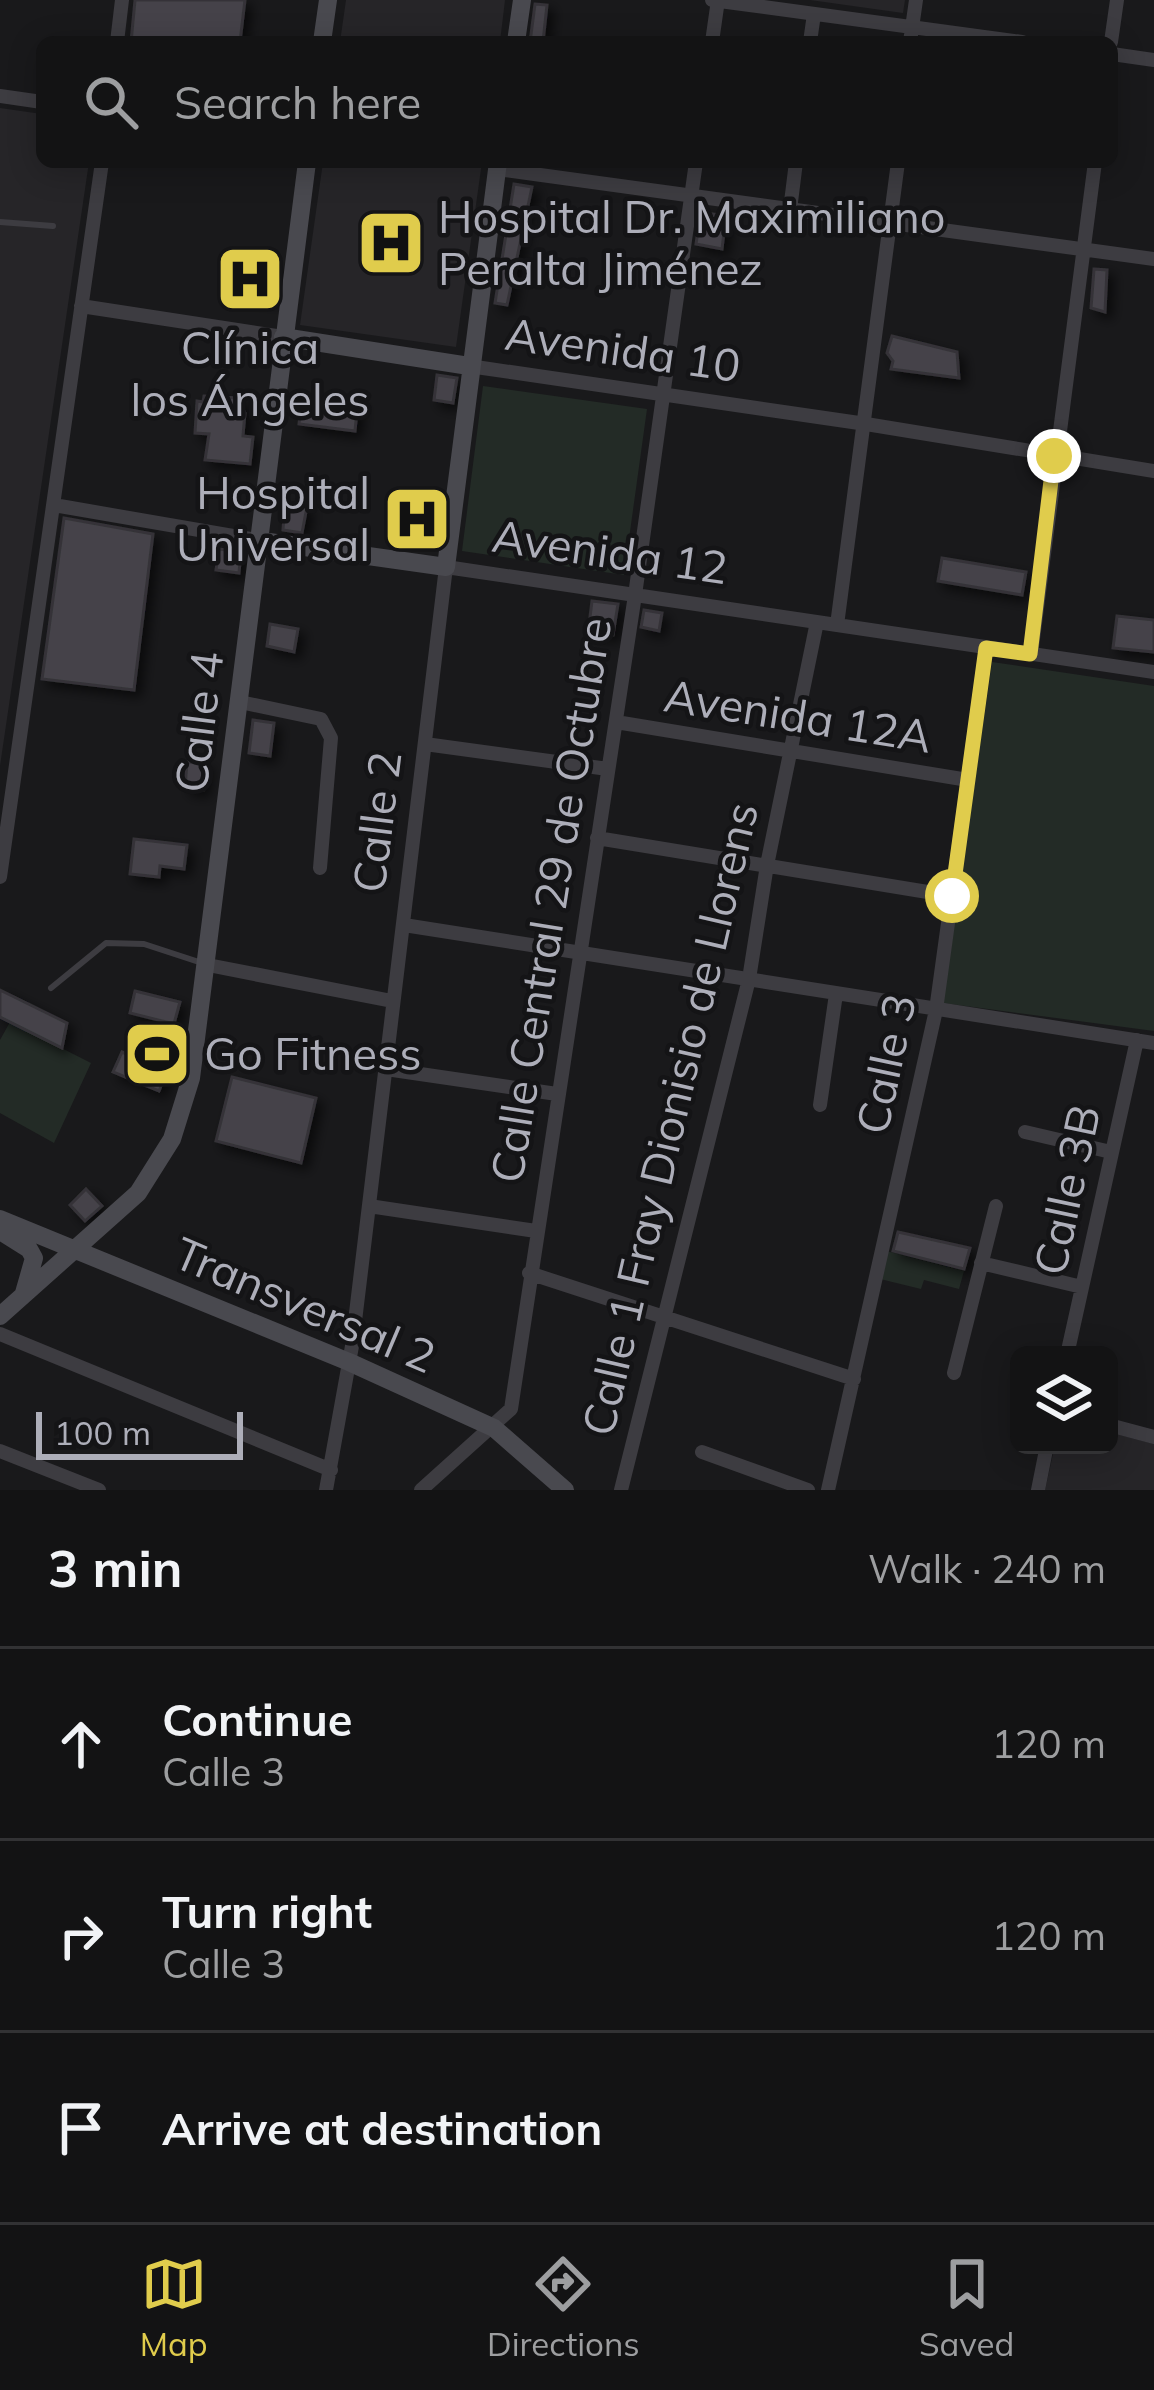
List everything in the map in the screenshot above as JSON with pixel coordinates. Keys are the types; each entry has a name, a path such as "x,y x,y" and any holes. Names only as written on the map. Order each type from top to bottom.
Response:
{"street":[{"path":"118,36 122,0"},
{"path":"323,36 328,0"},
{"path":"516,36 522,0"},
{"path":"713,36 716,0 911,34 916,0"},
{"path":"1112,36 1117,0"},
{"path":"812,36 814,14"},
{"path":"1118,55 1154,60"},
{"path":"0,96 36,101"},
{"path":"0,873 81,306 103,206 102,168"},
{"name":"Calle 4","path":"1,1313 138,1193 172,1139 191,1078 306,168"},
{"name":"Calle 2","path":"326,1490 349,1362 497,168"},
{"path":"510,168 1154,259"},
{"name":"Calle Central 29 de Octubre","path":"494,1428 511,1409 695,168"},
{"path":"790,210 795,168"},
{"path":"837,625 897,168"},
{"path":"1030,654 1094,168"},
{"name":"Avenida 10","path":"81,306 1154,471"},
{"name":"Avenida 12","path":"54,505 262,541 1154,672"},
{"name":"Calle 1 Fray Dionisio de Llorens","path":"621,1490 749,979 767,865 817,622"},
{"name":"Calle 3","path":"828,1490 936,1010 986,648"},
{"path":"239,702 321,718 326,724 331,739 320,868"},
{"name":"Avenida 12A","path":"616,722 968,780"},
{"path":"425,743 608,769"},
{"path":"597,838 952,896"},
{"path":"404,925 1154,1043"},
{"path":"208,964 392,1001"},
{"path":"820,1105 836,994"},
{"name":"Calle 3B","path":"1069,1346 1137,1040"},
{"path":"386,1070 557,1094"},
{"path":"1025,1132 1111,1152"},
{"path":"369,1206 536,1231"},
{"path":"954,1373 996,1206"},
{"name":"Transversal 2","path":"0,1219 349,1362 494,1428 565,1490"},
{"path":"0,1231 29,1249 34,1258 22,1297"},
{"path":"981,1263 1082,1287"},
{"path":"530,1273 854,1379"},
{"path":"0,1334 331,1470"},
{"path":"1118,1427 1154,1437"},
{"path":"421,1490 494,1428"},
{"path":"0,1450 99,1490"},
{"path":"702,1453 808,1490"},
{"path":"1038,1490 1046,1454"}],"lane":[{"path":"0,221 53,226"},
{"path":"51,988 106,943 144,944 208,964"}],"shaded area":[{"path":"346,0 505,0 501,36 341,36"},
{"path":"810,0 905,0 903,13"},
{"path":"0,108 36,113 36,168 88,168 0,766"},
{"name":"Hospital Dr. Maximiliano Peralta Jiménez","path":"322,168 481,168 456,347 300,325"},
{"path":"483,386 647,409 624,575 462,551"},
{"path":"992,662 1154,686 1154,1031 943,1003"},
{"path":"10,1022 91,1063 54,1143 0,1113 0,1040"},
{"path":"882,1250 964,1271 959,1289 924,1280 921,1289 876,1278"},
{"path":"1118,1434 1154,1444 1154,1490 1045,1490 1053,1454 1118,1454"}],"building":[{"path":"135,0 245,0 241,36 132,36"},
{"path":"535,4 547,5 544,36 531,36"},
{"path":"514,184 532,187 507,305 495,303"},
{"path":"706,213 726,216 722,249 696,244 700,217"},
{"name":"Clínica los Ángeles","path":"225,260 280,267 276,298 221,291"},
{"path":"1094,269 1107,270 1105,312 1091,308"},
{"path":"892,336 957,352 959,378 891,369 893,361 887,353"},
{"path":"437,375 457,378 453,403 434,400"},
{"path":"302,395 358,402 355,431 299,424"},
{"path":"204,396 238,398 245,413 243,436 253,437 250,464 205,460 209,434 195,433 197,401 203,402"},
{"path":"285,502 307,507 302,533 283,530"},
{"path":"64,518 153,534 134,690 42,679"},
{"path":"219,549 241,552 239,573 216,570"},
{"path":"942,558 1026,572 1022,595 938,581"},
{"path":"592,601 618,604 613,635 588,633"},
{"path":"644,610 662,613 659,631 641,627"},
{"path":"1117,616 1154,620 1154,652 1113,648"},
{"path":"270,624 298,629 294,652 267,646"},
{"path":"253,720 274,723 270,756 249,753"},
{"path":"187,762 206,763 203,790 185,788"},
{"path":"134,839 187,845 184,869 160,866 159,877 130,874"},
{"path":"0,990 67,1023 62,1048 0,1017"},
{"path":"135,991 180,1002 174,1024 130,1013"},
{"path":"122,1052 167,1071 159,1091 113,1072"},
{"path":"232,1077 316,1098 301,1163 216,1141"},
{"path":"86,1189 102,1206 85,1221 70,1205"},
{"path":"898,1232 970,1248 964,1269 893,1251"}],"place":[{"name":"Hospital Dr. Maximiliano Peralta Jiménez","path":"391,243"},
{"name":"Clínica los Ángeles","path":"250,279"},
{"name":"Hospital Universal","path":"417,519"},
{"name":"Go Fitness","path":"157,1054"}],"route":[{"path":"952,896 986,648 1030,654 1054,456"}]}
